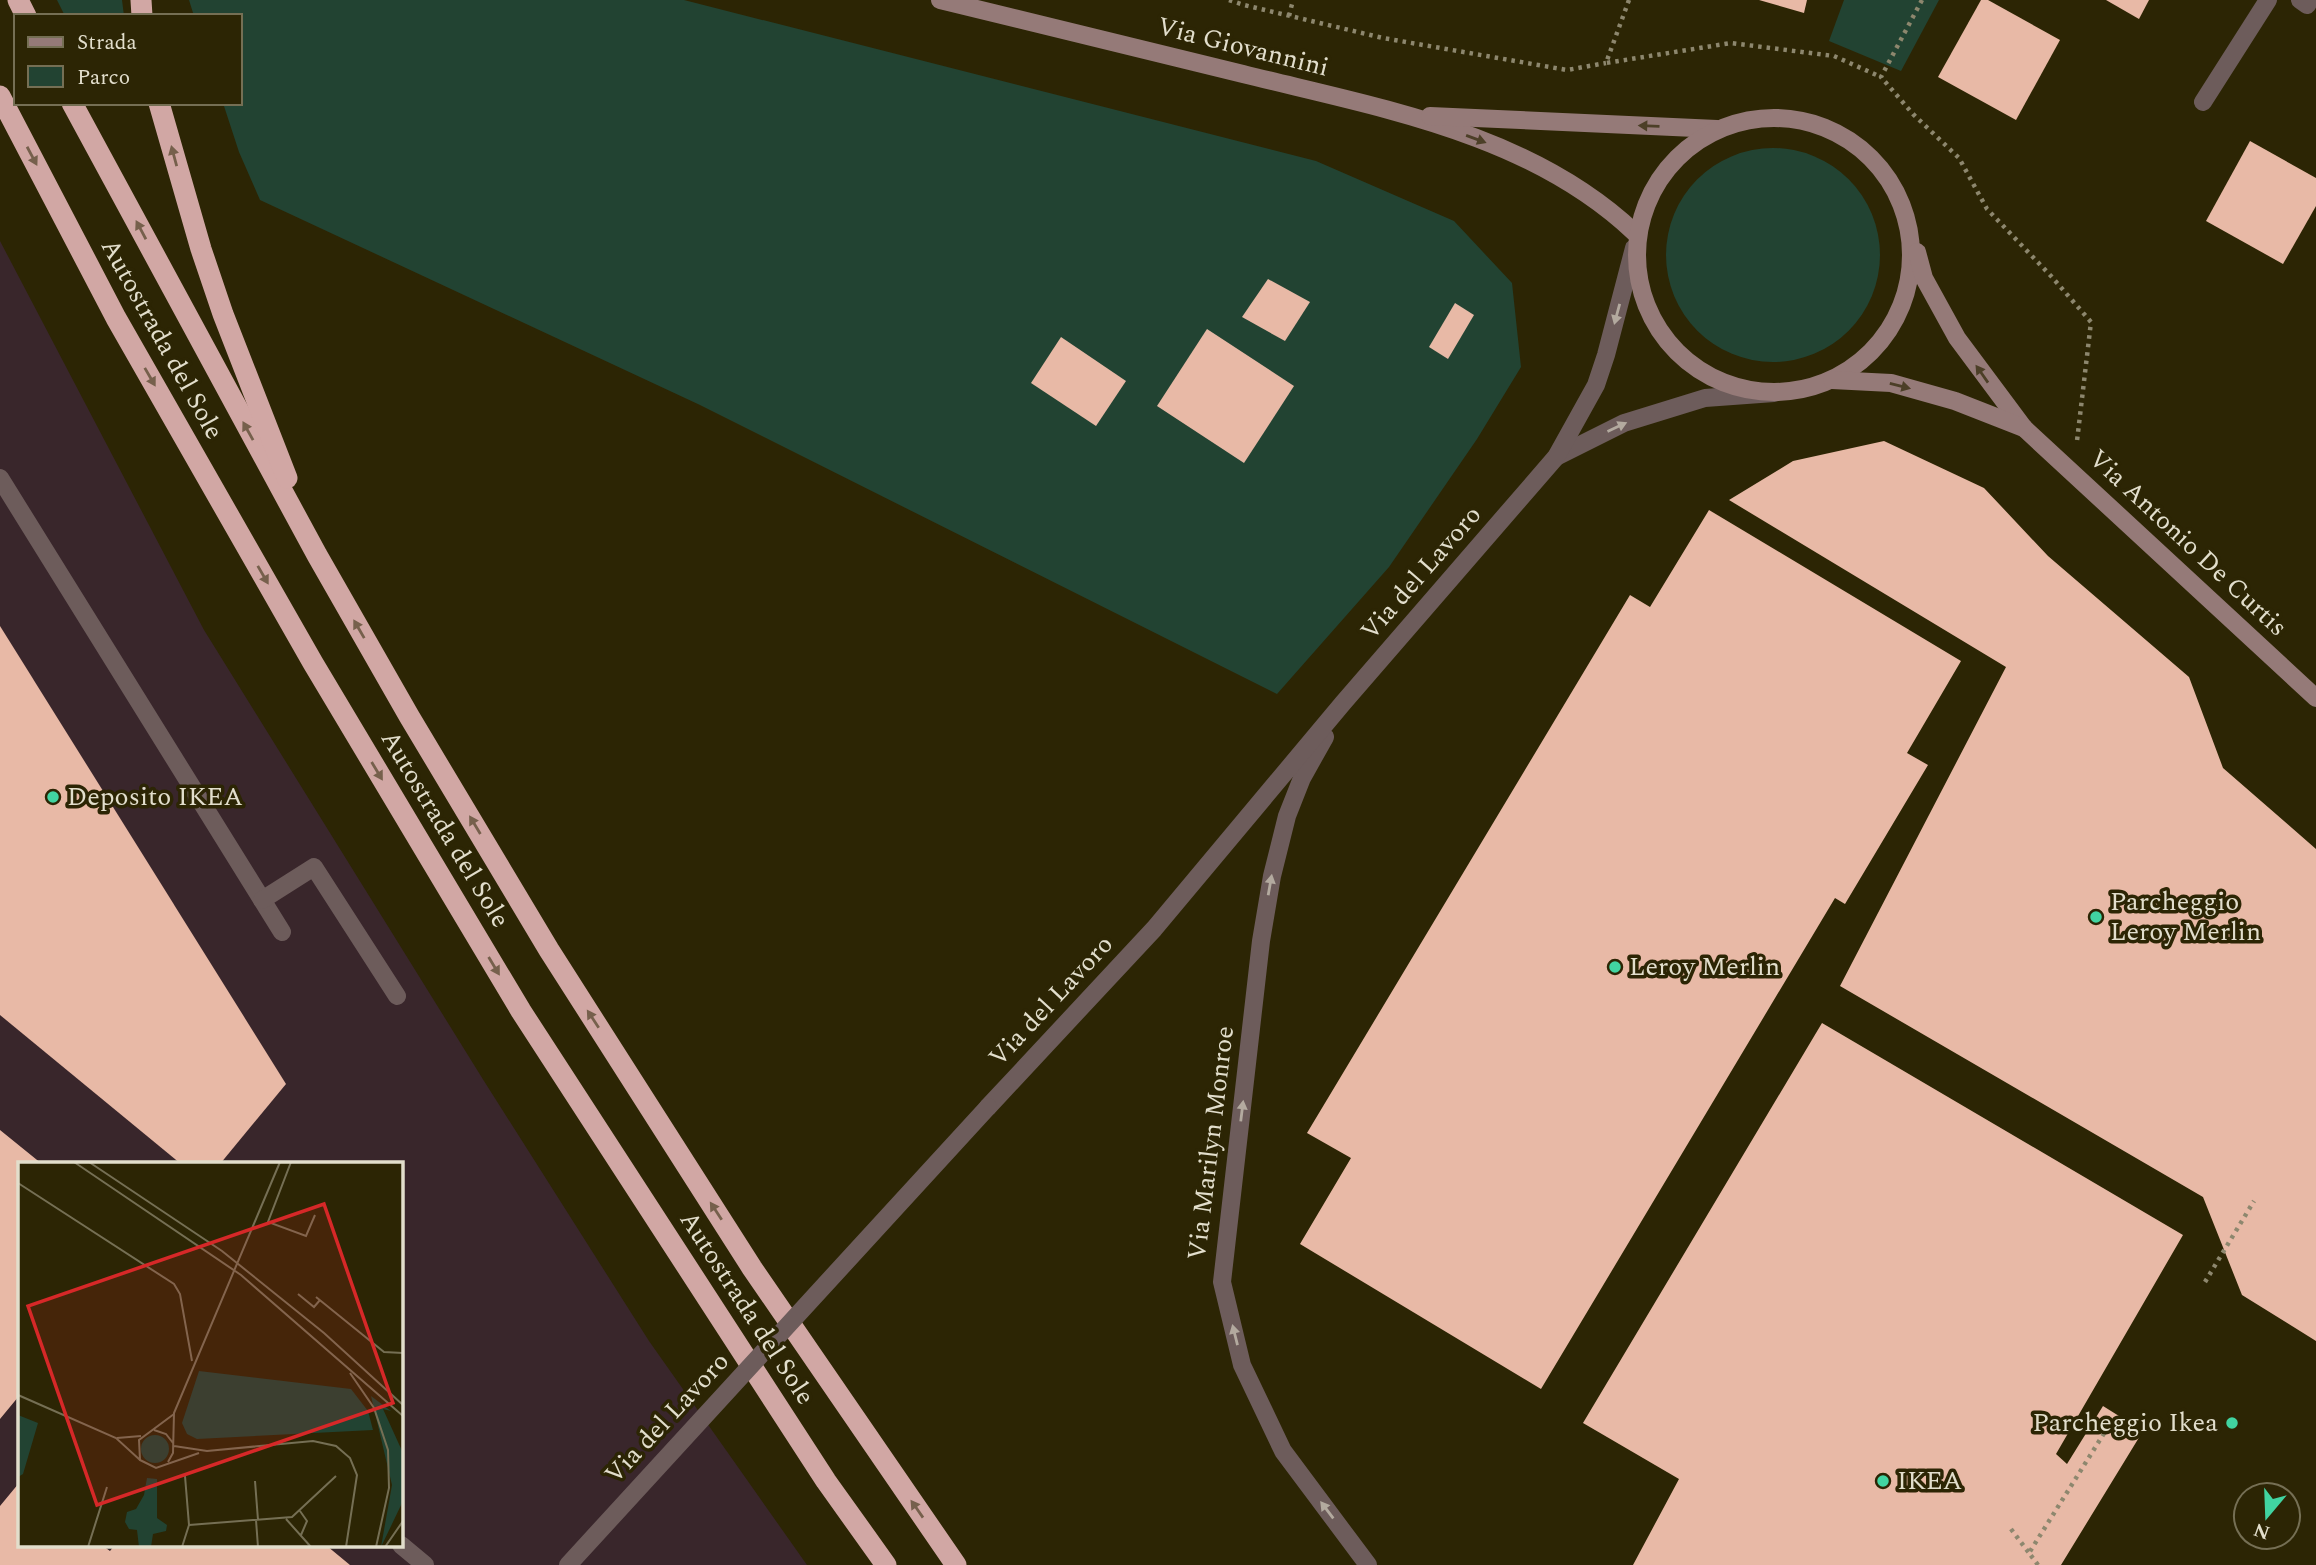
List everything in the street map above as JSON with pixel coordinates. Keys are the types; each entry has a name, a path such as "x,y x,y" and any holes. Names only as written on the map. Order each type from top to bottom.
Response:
{"highway":[{"name":"Autostrada del Sole","path":"0,96 136,354 313,663 521,1012 826,1481 886,1565"},
{"name":"Autostrada del Sole","path":"73,105 317,555 409,716 549,950 752,1268 956,1565"},
{"path":"160,105 201,249 219,301 317,555"}],"street":[{"name":"Via Giovannini","path":"940,0 1412,116 1500,147 1564,178 1610,209 1635,241"},
{"path":"2203,102 2268,0"},
{"path":"2300,0 2307,5 2310,0"},
{"name":"Via Giovannini","path":"1412,116 1717,129"},
{"path":"1763,117 1809,121 1852,140 1886,173 1907,215 1913,254 1908,293 1891,329 1866,359 1832,380 1804,389 1774,393 1732,386 1694,366 1663,336 1643,298 1635,241 1658,180 1684,150 1717,129 1763,117"},
{"name":"Via Antonio De Curtis","path":"1907,215 1924,278 1957,338 2024,428 2316,698"},
{"name":"Via del Lavoro","path":"568,1565 1154,929 1343,703 1556,457 1596,385 1635,241"},
{"name":"Via Antonio De Curtis","path":"1832,380 1891,383 1955,401 2024,428"},
{"name":"Via del Lavoro","path":"1556,457 1624,423 1705,397 1774,393"},
{"path":"0,478 282,932"},
{"name":"Via Marilyn Monroe","path":"1343,703 1302,778 1287,816 1272,876 1261,941 1222,1282 1242,1365 1283,1451 1368,1565"},
{"path":"262,900 314,867 397,996"},
{"path":"402,1546 425,1565"}],"path":[{"path":"1228,0 1383,38 1567,70 1731,43 1834,56 1881,77 1913,114 1959,158 1987,209 2091,322 2074,474"},
{"path":"1289,16 1293,0"},
{"path":"1606,63 1629,0"},
{"path":"1881,77 1922,0"},
{"path":"2205,1282 2254,1201"},
{"path":"2029,1553 2108,1427"},
{"path":"2011,1529 2038,1565"}],"shaded area":[{"path":"0,241 204,630 649,1341 807,1565 0,1565"}],"green space":[{"path":"57,0 122,0 124,14 64,14"},
{"path":"189,0 684,0 1316,161 1454,221 1512,283 1521,367 1477,439 1389,567 1277,694 700,405 260,200 239,152 224,105 242,105 242,14 193,14"},
{"path":"1844,0 1939,0 1901,71 1829,41"},
{"path":"1773,148 1814,156 1849,179 1872,214 1880,255 1872,296 1849,331 1814,354 1773,362 1732,354 1697,331 1674,296 1666,255 1674,214 1697,179 1732,156"}],"building":[{"path":"1759,0 1807,0 1804,13"},
{"path":"1981,0 1988,0 2060,40 2016,120 1938,77"},
{"path":"2106,0 2149,0 2139,19"},
{"path":"2250,141 2316,178 2316,206 2283,264 2206,221"},
{"path":"1268,279 1310,302 1285,341 1242,317"},
{"path":"1455,303 1474,315 1448,359 1429,347"},
{"path":"1207,329 1294,386 1244,463 1157,406"},
{"path":"1061,337 1126,381 1096,426 1031,383"},
{"name":"Parcheggio Leroy Merlin","path":"1884,441 1984,488 2048,556 2189,677 2223,768 2316,849 2316,1341 2242,1295 2203,1197 1840,986 2006,667 1729,500 1793,461"},
{"path":"1709,510 1961,661 1907,753 1928,765 1845,904 1835,898 1541,1389 1300,1244 1351,1158 1307,1133 1630,595 1650,607"},
{"name":"Deposito IKEA","path":"0,626 286,1084 222,1162 179,1162 0,1015"},
{"path":"1822,1023 2183,1235 2056,1454 2067,1464 2103,1406 2143,1431 2061,1565 1633,1565 1679,1479 1583,1423"},
{"path":"0,1130 40,1162 18,1162 18,1397 0,1419"},
{"path":"18,1484 18,1548 106,1548 110,1551 112,1548 329,1548 350,1565 0,1565 0,1506"}],"place":[{"name":"Deposito IKEA","path":"53,797"},
{"name":"Parcheggio Leroy Merlin","path":"2096,917"},
{"name":"Leroy Merlin","path":"1615,967"},
{"name":"Parcheggio Ikea","path":"2232,1423"},
{"name":"IKEA","path":"1883,1481"}]}
